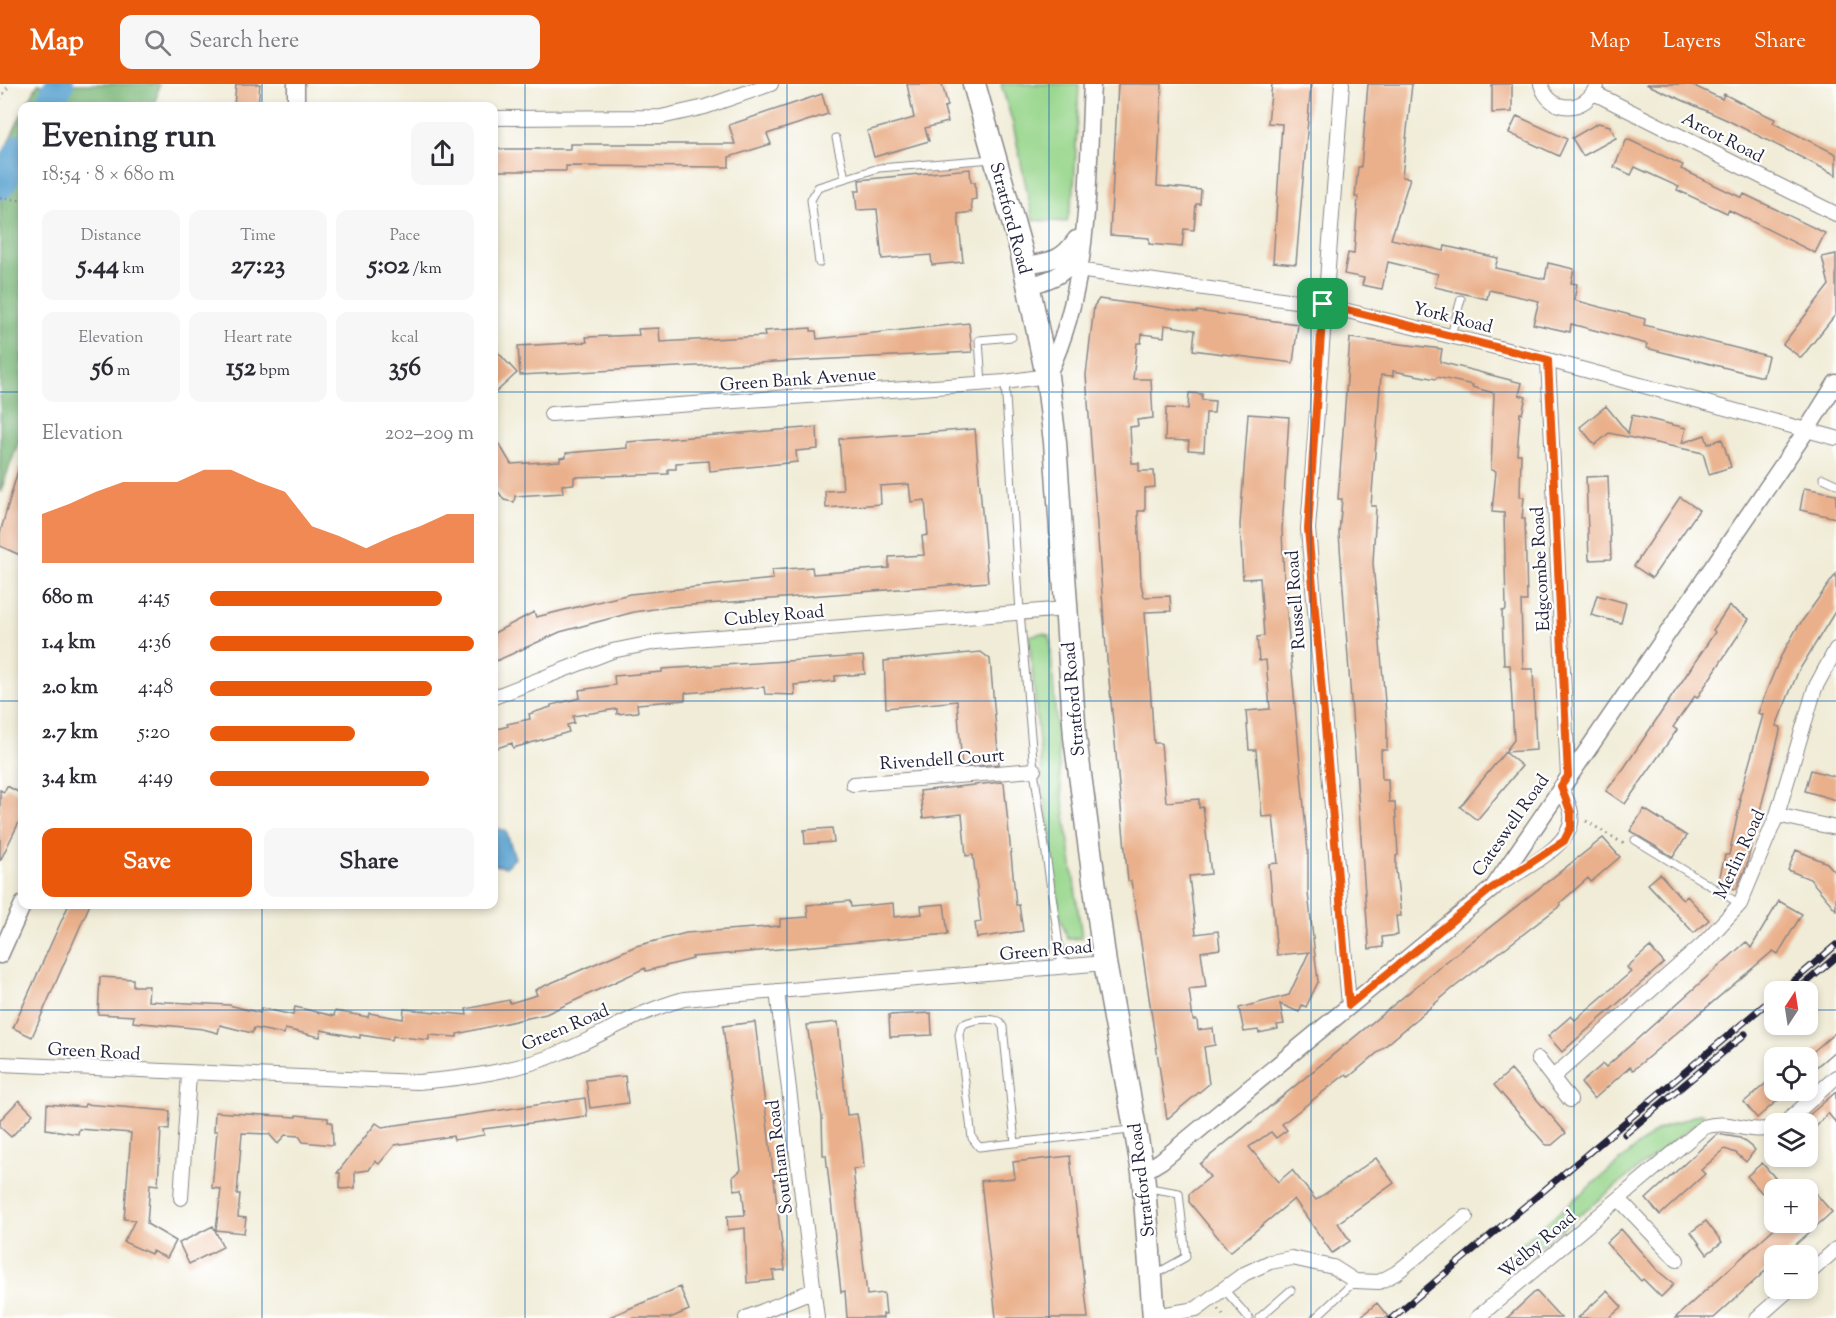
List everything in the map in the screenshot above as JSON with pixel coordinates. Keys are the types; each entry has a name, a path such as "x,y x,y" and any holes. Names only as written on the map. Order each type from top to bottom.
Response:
{"highway":[{"name":"Stratford Road","path":"974,84 1027,275 1047,376 1055,441 1075,737 1105,963 1136,1129 1143,1180 1151,1277 1151,1318"}],"street":[{"path":"296,84 296,102"},
{"path":"498,118 661,117 705,107 771,84"},
{"path":"1047,376 1066,332 1069,266 1085,226 1092,84"},
{"name":"Russell Road","path":"1342,84 1323,304 1308,529 1349,1005"},
{"name":"Arcot Road","path":"1541,84 1548,99 1556,105 1568,108 1583,104 1595,88 1836,214"},
{"path":"1027,275 1049,280 1069,266"},
{"name":"York Road","path":"1069,266 1323,304 1548,360 1836,438"},
{"name":"Edgcombe Road","path":"1492,888 1564,841 1571,827 1571,813 1564,781 1548,360"},
{"name":"Green Bank Avenue","path":"551,414 982,384 1047,376"},
{"name":"Cateswell Road","path":"1143,1180 1161,1161 1492,888 1836,383"},
{"name":"Cubley Road","path":"498,695 612,651 657,642 1066,609"},
{"name":"Merlin Road","path":"1553,1077 1703,944 1740,904 1777,815 1815,688 1836,649"},
{"name":"Rivendell Court","path":"853,784 1034,770"},
{"path":"1777,815 1836,828"},
{"path":"0,955 21,909"},
{"name":"Green Road","path":"0,1064 189,1074 418,1082 455,1079 532,1063 562,1052 650,1008 684,999 1105,963"},
{"name":"Southam Road","path":"777,992 817,1318"},
{"path":"1538,1059 1570,1100"},
{"path":"181,1198 189,1074"},
{"path":"1796,1113 1836,1077"},
{"name":"Welby Road","path":"1477,1318 1704,1127 1717,1123 1764,1131"},
{"path":"1619,1198 1677,1260"},
{"path":"1151,1318 1196,1309 1244,1274 1270,1262 1292,1258 1333,1267 1355,1281 1379,1282 1396,1273 1466,1217"},
{"path":"1818,1267 1833,1257"},
{"path":"746,1318 814,1290"},
{"path":"1757,1318 1779,1299"}],"lane":[{"path":"836,138 845,178"},
{"path":"819,263 811,200 818,187 879,168 995,158"},
{"path":"1451,335 1461,298"},
{"path":"982,384 979,340 1011,337"},
{"path":"1005,382 1020,612 1034,770 1062,966"},
{"path":"1823,478 1836,484"},
{"path":"1635,840 1740,904"},
{"path":"1015,1143 1003,1027 999,1020 993,1019 966,1022 961,1026 959,1035 972,1138 979,1147 1015,1143 1136,1129"},
{"path":"1143,1180 1179,1193 1185,1257 1151,1277"},
{"path":"1315,1318 1355,1281"},
{"path":"1223,1288 1248,1318"},
{"path":"1259,1318 1291,1290"}],"path":[{"path":"0,99 10,84"},
{"path":"0,198 18,200"}],"green space":[{"path":"38,84 159,84 156,102 28,102"},
{"path":"1001,84 1079,84 1074,190 1067,222 1033,220 1013,124"},
{"path":"18,122 18,443 0,493 0,160"},
{"path":"1042,633 1050,636 1060,779 1082,938 1068,939 1060,918 1043,785 1029,636"},
{"path":"1701,1113 1705,1116 1518,1263 1512,1252 1657,1130"}],"water":[{"path":"498,828 506,831 515,858 506,867 498,866"}],"building":[{"path":"236,84 260,84 258,102 234,102"},
{"path":"907,84 942,84 948,106 944,107 948,122 925,128 929,141 874,157 867,131 914,118"},
{"path":"1118,84 1162,84 1157,186 1201,190 1200,204 1196,204 1194,230 1184,229 1182,247 1149,244 1149,238 1110,235"},
{"path":"1272,84 1311,84 1296,264 1273,262 1282,124 1268,123"},
{"path":"1368,84 1412,84 1402,177 1410,178 1391,239 1444,251 1445,246 1498,258 1495,268 1545,279 1548,263 1574,269 1571,283 1577,284 1574,300 1645,319 1644,325 1768,356 1763,377 1646,348 1647,344 1571,324 1570,332 1533,324 1539,301 1489,290 1487,299 1435,287 1438,274 1388,262 1382,289 1362,285 1364,278 1344,274 1348,253 1354,254 1358,197 1355,197 1358,167 1361,167"},
{"path":"1492,84 1512,84 1512,112 1492,113"},
{"path":"1646,84 1690,84 1722,99 1724,94 1775,119 1773,123 1836,154 1836,175 1727,120"},
{"path":"822,94 828,114 767,134 771,144 729,157 729,167 566,166 566,171 498,171 498,149 570,149 570,144 735,144 729,125"},
{"path":"1517,116 1567,139 1559,156 1509,133"},
{"path":"1598,123 1610,126 1616,138 1583,156 1572,138"},
{"path":"1627,139 1683,165 1681,169 1742,198 1744,194 1825,233 1815,253 1729,210 1727,213 1677,190 1679,187 1635,167 1631,175 1614,167"},
{"path":"970,169 971,182 975,182 976,199 971,200 972,212 958,214 963,262 932,265 931,255 882,259 877,209 857,210 855,191 860,191 859,180"},
{"path":"1836,254 1836,314 1801,358 1783,344 1829,285 1822,257"},
{"path":"1099,299 1298,324 1293,363 1193,350 1195,330 1165,325 1164,337 1142,334 1141,343 1137,343 1133,379 1151,379 1153,418 1137,420 1138,426 1130,427 1132,463 1139,463 1139,471 1154,471 1155,487 1145,488 1145,511 1138,511 1141,584 1144,597 1170,596 1171,611 1145,612 1154,743 1161,743 1166,802 1199,799 1199,808 1203,807 1211,874 1189,876 1196,934 1218,931 1220,949 1201,952 1206,987 1189,989 1193,1020 1197,1020 1198,1030 1213,1028 1215,1045 1204,1047 1209,1084 1167,1119 1138,923 1131,881 1128,881 1106,648 1086,375 1094,306"},
{"path":"969,323 972,352 520,375 518,346 587,342 586,337 639,335 638,329 659,328 660,342 765,336 764,331 811,328 811,331 816,331 817,339"},
{"path":"1350,338 1442,349 1440,362 1522,383 1519,395 1526,397 1522,414 1520,413 1517,454 1521,454 1520,497 1524,497 1522,519 1525,519 1527,601 1521,601 1522,637 1523,669 1533,669 1536,750 1505,752 1514,740 1510,665 1504,665 1502,611 1506,610 1504,513 1492,512 1496,471 1491,470 1494,393 1472,387 1473,385 1437,377 1436,379 1393,371 1393,376 1381,375 1371,506 1376,506 1373,563 1387,725 1387,750 1381,750 1382,779 1388,779 1389,802 1395,802 1398,855 1396,856 1396,870 1401,916 1396,916 1398,935 1382,937 1383,947 1369,949 1339,533 1342,499 1338,499"},
{"path":"498,352 517,373 498,390"},
{"path":"1189,393 1202,394 1202,400 1215,401 1214,413 1206,413 1204,451 1188,450 1189,441 1165,440 1166,408 1188,409"},
{"path":"1606,406 1628,433 1632,415 1686,428 1682,443 1705,435 1708,444 1722,439 1731,467 1709,474 1703,453 1609,433 1595,445 1580,427"},
{"path":"1248,414 1289,417 1282,530 1284,581 1308,853 1308,893 1318,982 1306,1007 1302,1005 1299,1012 1280,1004 1284,1024 1277,1025 1278,1029 1259,1033 1258,1030 1244,1032 1239,1008 1289,995 1309,952 1277,955 1269,864 1278,863 1273,816 1262,817 1256,750 1249,750 1246,711 1270,709 1266,660 1259,661 1257,637 1264,636 1260,578 1243,579 1240,525"},
{"path":"817,427 818,449 796,451 797,462 710,471 709,461 676,463 676,469 668,469 668,474 574,477 574,484 562,485 563,493 515,496 514,502 504,500 498,491 498,442 511,464 560,461 560,458 566,457 566,453 627,448 627,442"},
{"path":"975,429 988,582 667,607 634,612 560,632 498,660 498,631 534,612 536,617 630,594 773,579 772,570 812,567 813,574 889,568 889,557 924,555 922,536 928,535 925,500 911,502 909,484 880,486 881,504 826,508 825,491 843,490 839,439"},
{"path":"18,470 18,554 0,546 0,533"},
{"path":"1608,476 1611,559 1589,560 1586,477"},
{"path":"1804,488 1836,494 1836,518 1800,510"},
{"path":"1680,497 1699,510 1652,578 1634,566"},
{"path":"1836,574 1836,610 1798,672 1776,726 1781,727 1746,867 1736,889 1720,885 1718,884 1725,855 1729,855 1741,799 1739,799 1763,715 1758,713 1780,658 1797,628"},
{"path":"1597,595 1626,603 1621,623 1591,615"},
{"path":"1729,606 1749,619 1697,698 1695,696 1673,727 1677,730 1625,804 1606,791 1624,768 1715,632 1713,630"},
{"path":"981,652 990,659 999,764 962,767 957,701 886,708 884,661"},
{"path":"863,656 865,674 835,676 835,681 794,685 795,695 765,694 764,687 685,693 685,700 637,704 638,712 617,714 617,709 573,716 574,723 567,725 569,732 513,748 512,743 498,748 498,729 508,726 507,724 530,719 529,714 551,707 551,705 580,698 579,690 615,685 614,676 662,672 662,669"},
{"path":"1505,752 1522,766 1477,820 1460,807"},
{"path":"1811,770 1836,777 1836,800 1805,791"},
{"path":"1004,783 1016,905 1019,905 1023,931 977,938 975,923 981,922 973,855 966,856 962,814 923,818 920,791"},
{"path":"7,786 18,792 18,824 0,861 0,790 4,792"},
{"path":"1644,809 1687,836 1673,857 1630,831"},
{"path":"832,828 834,842 805,844 804,830"},
{"path":"1603,838 1620,857 1591,882 1588,878 1560,903 1561,905 1452,989 1349,1077 1346,1074 1282,1124 1287,1130 1276,1138 1271,1132 1249,1147 1278,1182 1292,1170 1316,1200 1376,1158 1394,1183 1338,1223 1350,1241 1332,1253 1294,1199 1230,1252 1189,1202 1189,1194 1210,1177 1200,1164 1447,961"},
{"path":"1796,850 1827,863 1836,873 1836,910 1810,879 1788,870"},
{"path":"1660,874 1683,900 1687,896 1709,920 1694,933 1648,884"},
{"path":"850,901 851,907 893,903 894,917 922,914 921,906 944,904 948,934 692,957 693,959 646,971 645,968 546,1014 457,1034 457,1037 429,1035 429,1040 393,1036 392,1040 360,1035 360,1038 321,1030 320,1037 285,1029 284,1034 254,1028 252,1033 220,1025 218,1033 203,1029 133,1022 134,1016 98,1014 100,977 133,979 133,986 149,986 148,1001 229,1005 260,1013 261,1008 293,1015 295,1007 334,1016 335,1011 368,1017 369,1013 403,1019 404,1009 467,1015 466,1009 509,1000 510,1003 537,995 535,990 636,946 686,933 780,926 780,919 808,917 807,905"},
{"path":"1779,901 1802,914 1778,954 1773,951 1633,1070 1630,1067 1594,1099 1581,1083 1603,1064 1606,1067 1746,942 1751,948"},
{"path":"67,909 88,909 32,1037 13,1028"},
{"path":"1650,947 1664,963 1562,1052 1548,1036 1571,1016 1575,1020 1631,972 1627,967"},
{"path":"931,1013 932,1035 890,1037 889,1015"},
{"path":"755,1022 785,1270 773,1271 774,1280 747,1283 745,1228 728,1230 727,1216 745,1215 742,1189 734,1190 733,1177 741,1170 723,1026"},
{"path":"838,1022 847,1115 857,1114 862,1144 864,1168 853,1169 867,1295 884,1293 886,1314 883,1314 883,1318 847,1318 845,1291 841,1292 826,1155 823,1155 822,1117 807,1025"},
{"path":"1836,1032 1836,1050 1818,1065 1818,1047"},
{"path":"1511,1070 1566,1133 1552,1145 1546,1145 1494,1085"},
{"path":"625,1076 628,1103 590,1108 586,1080"},
{"path":"1764,1085 1764,1101 1777,1101 1757,1118 1744,1102"},
{"path":"1836,1092 1836,1123 1828,1113 1818,1124 1818,1113 1812,1113"},
{"path":"585,1098 587,1116 483,1129 484,1135 454,1140 453,1136 395,1145 379,1164 375,1161 369,1170 355,1172 355,1188 340,1189 340,1173 337,1173 376,1123 382,1127"},
{"path":"19,1100 33,1114 11,1137 0,1127 0,1120"},
{"path":"47,1104 84,1107 85,1104 170,1111 169,1130 161,1129 158,1185 150,1184 147,1224 176,1241 167,1258 152,1251 151,1254 124,1242 135,1220 124,1219 131,1133 79,1129 78,1134 46,1129"},
{"path":"215,1112 296,1117 296,1115 328,1118 328,1122 332,1122 333,1145 303,1142 299,1136 285,1135 278,1144 269,1134 242,1133 237,1194 240,1194 238,1217 246,1218 244,1233 216,1230 221,1189 212,1188 217,1131 214,1131"},
{"path":"1717,1134 1740,1138 1755,1150 1746,1162 1736,1153 1725,1149 1701,1170 1705,1174 1660,1215 1646,1199"},
{"path":"1070,1156 1088,1318 996,1318 981,1181 1015,1178 1013,1162"},
{"path":"1762,1163 1776,1179 1764,1179 1762,1193 1747,1176"},
{"path":"1818,1196 1832,1212 1818,1225"},
{"path":"1706,1221 1722,1242 1707,1254 1691,1232"},
{"path":"213,1226 223,1247 189,1264 179,1243"},
{"path":"1621,1229 1658,1271 1674,1284 1661,1297 1643,1279 1641,1281 1606,1243"},
{"path":"1769,1233 1809,1233 1795,1245 1764,1245 1764,1272 1714,1318 1675,1318"},
{"path":"680,1287 689,1310 670,1318 607,1318"},
{"path":"1536,1291 1561,1318 1507,1318"},
{"path":"1607,1291 1622,1307 1609,1318 1578,1318"},
{"path":"1377,1303 1389,1318 1359,1318"}],"waterway":[{"path":"51,102 59,84"},
{"path":"0,185 18,155"}],"railway":[{"path":"1794,981 1836,945"},
{"path":"1808,981 1836,957"},
{"path":"1392,1318 1764,1005"},
{"path":"1625,1134 1745,1034"}],"route":[{"path":"1323,304 1548,360 1568,776 1561,786 1571,813 1571,827 1564,841 1492,888 1349,1005 1308,529 1323,304"}]}
